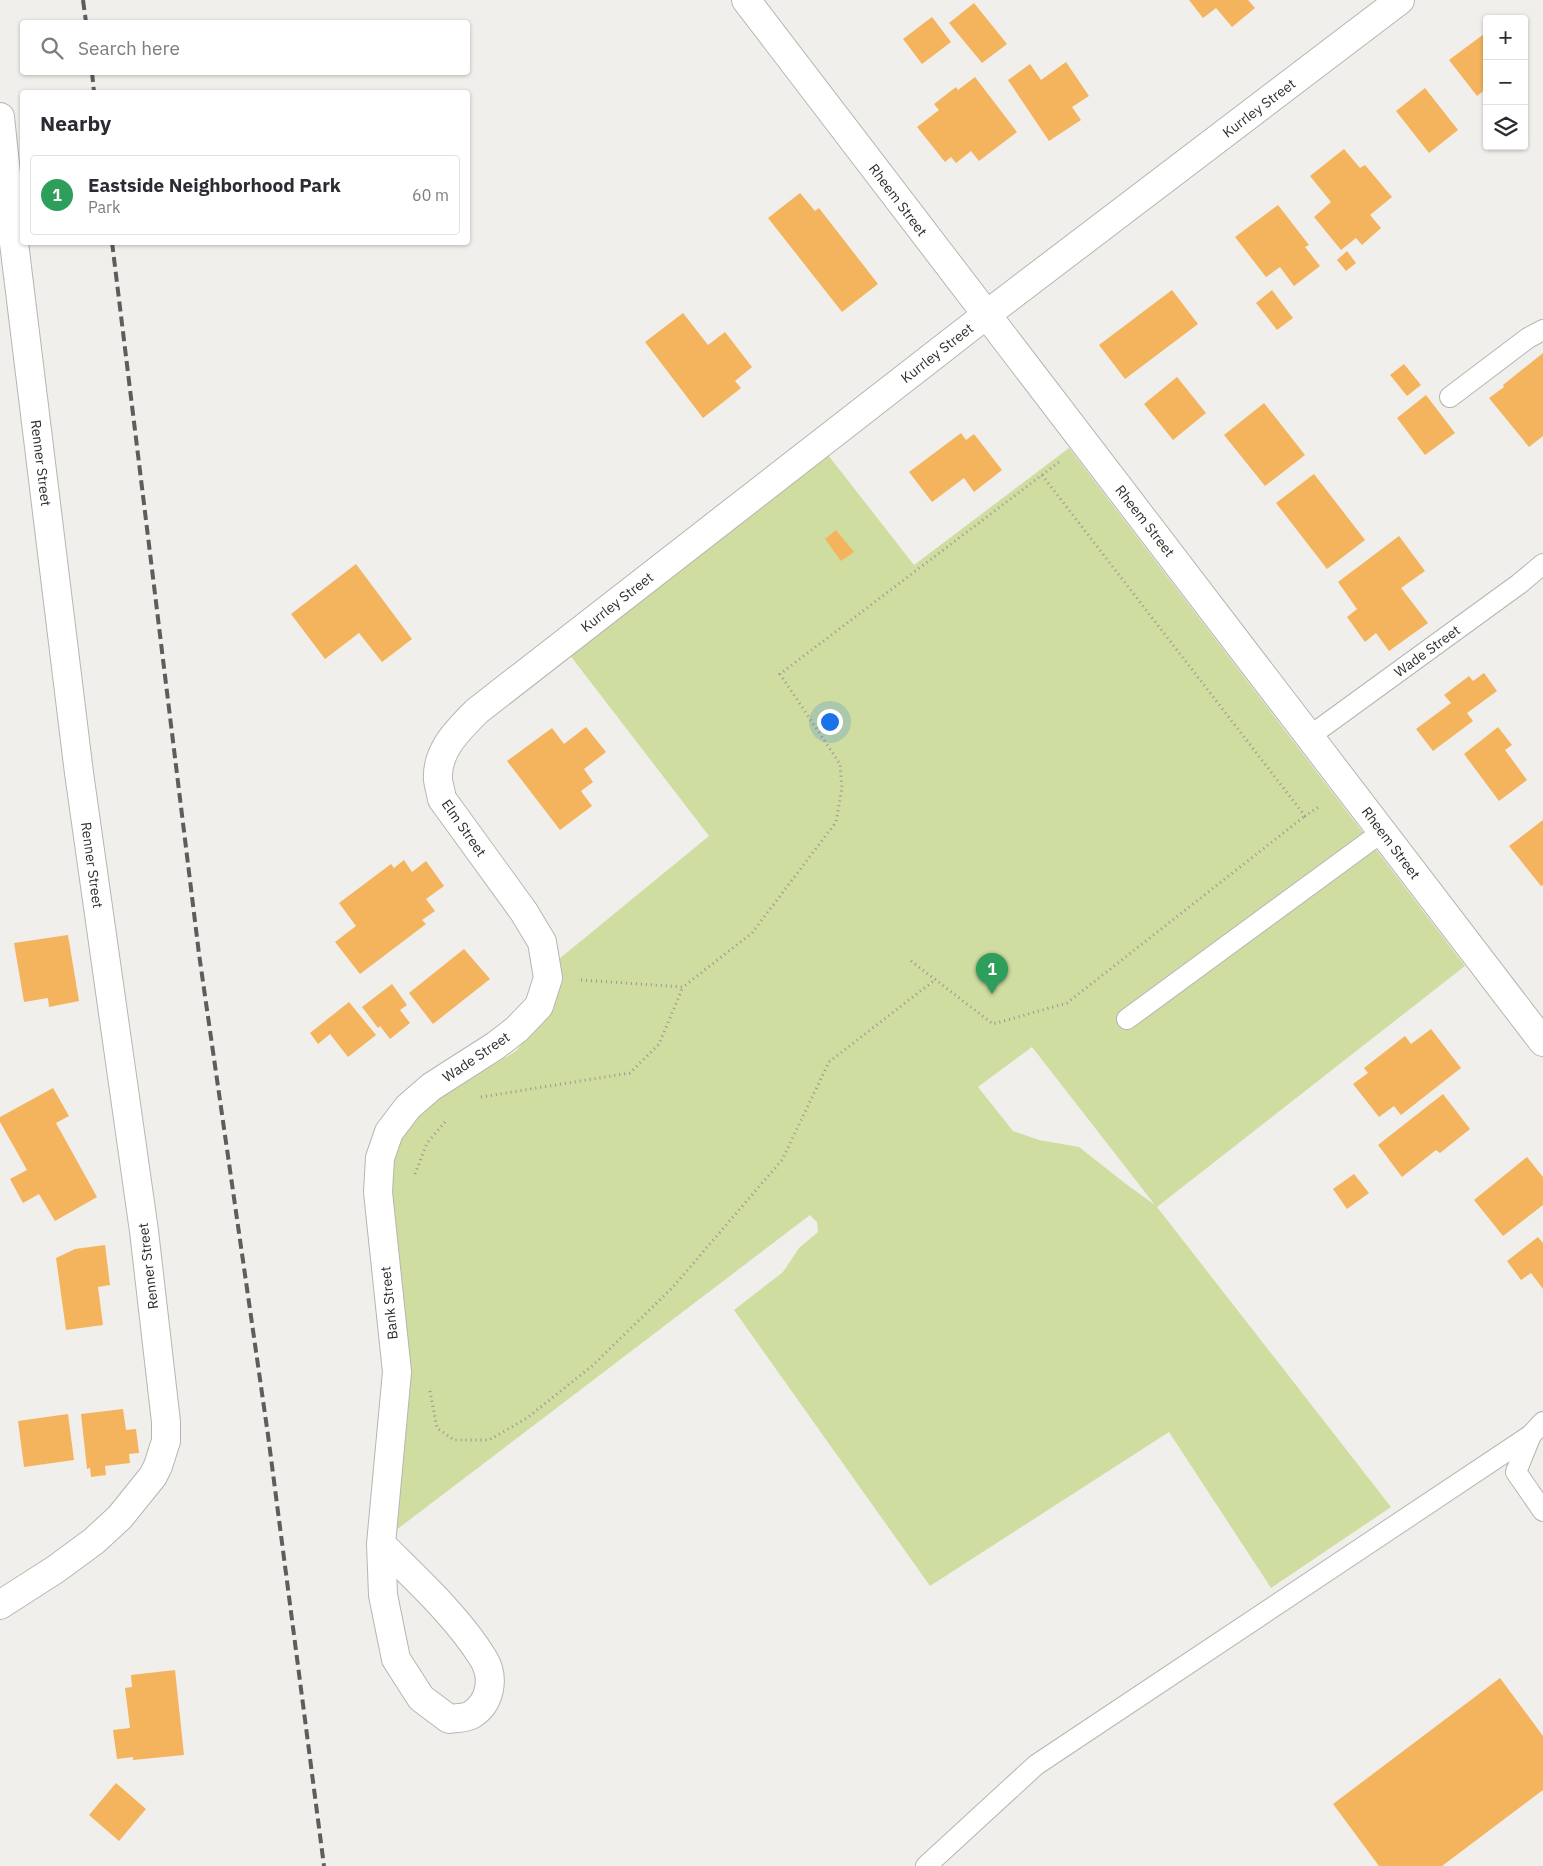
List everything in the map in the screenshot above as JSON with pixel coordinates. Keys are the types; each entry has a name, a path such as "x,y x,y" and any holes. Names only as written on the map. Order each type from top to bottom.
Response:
{"street":[{"name":"Rheem Street","path":"746,0 1543,1042"},
{"name":"Kurrley Street","path":"477,711 986,315 1400,0"},
{"name":"Renner Street","path":"0,118 79,773 144,1231 166,1422 166,1441 160,1462 153,1476 120,1517 94,1541 56,1569 0,1605"},
{"name":"Elm Street","path":"477,711 450,738 439,762 438,780 442,799 524,912 542,942"},
{"name":"Wade Street","path":"388,1132 408,1107 431,1087 495,1046 517,1029 539,1006 548,978 542,942"},
{"name":"Bank Street","path":"381,1544 462,1629 484,1660 491,1682 485,1703 470,1716 449,1719 421,1698 396,1659 383,1595 381,1544 396,1372 378,1192 380,1158 388,1132"}],"lane":[{"path":"1450,397 1528,338 1543,330"},
{"name":"Wade Street","path":"1310,736 1543,564"},
{"path":"1127,1019 1382,832"},
{"path":"1537,1428 1516,1472 1543,1511"},
{"path":"926,1866 1036,1765 1537,1428"}],"path":[{"path":"476,1100 484,1096 574,1084 630,1073 659,1044 683,987 752,933 836,822 842,788 840,764 780,674 1085,443"},
{"path":"1042,475 1306,816"},
{"path":"911,961 993,1024 1067,1003 1347,785"},
{"path":"548,978 683,987"},
{"path":"429,1383 437,1428 454,1440 489,1440 527,1418 592,1366 672,1288 782,1160 829,1062 936,979"},
{"path":"414,1176 426,1143 449,1117"}],"green space":[{"path":"1069,448 1465,966 1157,1207 1391,1507 1271,1588 1169,1432 930,1586 734,1310 783,1272 799,1248 818,1232 817,1222 810,1215 391,1534 387,1202 390,1167 399,1139 414,1118 434,1102 516,1051 535,1028 559,959 709,836 569,654 828,455 914,565","holes":["1032,1047 1155,1205 1079,1147 1039,1140 1013,1131 978,1087"]}],"building":[{"path":"1189,0 1248,0 1255,8 1232,27 1216,8 1203,18"},
{"path":"974,3 1007,44 982,63 949,23"},
{"path":"932,17 951,42 922,64 903,39"},
{"path":"1483,35 1483,91 1477,96 1449,60"},
{"path":"1066,62 1089,96 1072,107 1081,120 1049,141 1008,80 1030,64 1041,80"},
{"path":"975,77 1017,132 979,161 971,151 956,163 951,157 945,162 917,127 939,110 934,104 956,87 958,90"},
{"path":"1425,88 1458,130 1429,153 1396,111"},
{"path":"1344,149 1360,168 1365,165 1392,197 1370,215 1381,228 1362,245 1356,238 1341,250 1314,217 1331,202 1310,176"},
{"path":"800,193 815,211 819,208 878,284 842,312 768,218"},
{"path":"1278,205 1309,245 1305,247 1320,266 1294,286 1280,267 1266,277 1235,237"},
{"path":"1347,251 1356,263 1346,271 1337,260"},
{"path":"1172,290 1198,324 1125,379 1099,345"},
{"path":"1272,290 1293,318 1277,330 1256,303"},
{"path":"683,313 708,345 725,332 752,367 735,381 741,388 703,418 645,342"},
{"path":"1543,353 1543,436 1529,447 1489,398"},
{"path":"1404,364 1421,385 1407,396 1390,375"},
{"path":"1177,377 1206,413 1173,440 1144,404"},
{"path":"1426,395 1455,433 1425,455 1397,418"},
{"path":"1264,403 1305,455 1265,486 1224,435"},
{"path":"961,433 966,440 974,434 1002,470 974,492 964,478 932,502 909,472"},
{"path":"1314,474 1365,540 1327,569 1276,503"},
{"path":"836,530 854,552 841,561 825,539"},
{"path":"1399,536 1425,571 1401,588 1428,623 1389,651 1376,633 1365,642 1347,617 1357,609 1338,582"},
{"path":"356,564 412,639 382,662 359,633 325,659 291,614"},
{"path":"1484,673 1497,691 1467,713 1473,721 1433,751 1416,729 1451,703 1444,695 1469,676 1473,681"},
{"path":"586,727 606,752 584,769 593,782 581,791 592,806 560,830 507,761 552,728 564,744"},
{"path":"1498,727 1512,745 1505,750 1527,780 1499,801 1464,754"},
{"path":"1543,820 1543,885 1541,886 1509,846"},
{"path":"404,860 412,872 426,861 444,886 426,899 435,911 422,920 426,924 360,974 335,942 356,926 339,903 391,864 394,868"},
{"path":"68,935 79,1001 49,1007 48,998 24,1002 14,943"},
{"path":"464,949 490,979 433,1024 409,993"},
{"path":"392,984 407,1005 400,1010 410,1023 390,1039 380,1026 378,1028 362,1007"},
{"path":"349,1002 376,1035 348,1057 330,1034 318,1044 310,1033"},
{"path":"1431,1029 1461,1068 1401,1115 1394,1106 1379,1117 1353,1084 1368,1073 1364,1068 1405,1036 1411,1044"},
{"path":"53,1088 69,1116 56,1123 97,1197 55,1221 39,1194 23,1203 10,1179 27,1170 0,1122 0,1117"},
{"path":"1443,1094 1470,1129 1440,1153 1436,1150 1402,1177 1378,1145"},
{"path":"1527,1157 1543,1177 1543,1205 1503,1236 1474,1200"},
{"path":"1354,1174 1369,1193 1347,1209 1333,1189"},
{"path":"1538,1237 1543,1243 1543,1289 1531,1273 1521,1280 1507,1261"},
{"path":"105,1245 110,1285 98,1287 103,1325 66,1330 56,1258 75,1249"},
{"path":"123,1409 126,1430 136,1429 139,1453 129,1454 130,1463 105,1466 106,1475 91,1477 90,1468 87,1469 81,1414"},
{"path":"68,1414 74,1460 24,1467 18,1421"},
{"path":"175,1670 184,1755 133,1760 133,1757 117,1759 113,1730 130,1728 125,1688 132,1687 131,1675"},
{"path":"1500,1678 1543,1736 1543,1790 1442,1866 1379,1866 1333,1804"},
{"path":"116,1783 146,1809 119,1841 89,1815"}],"railway":[{"path":"83,0 86,20"},
{"path":"92,75 94,90"},
{"path":"112,245 199,954 268,1435 324,1866"}],"place":[{"name":"Eastside Neighborhood Park","path":"992,994"}]}
